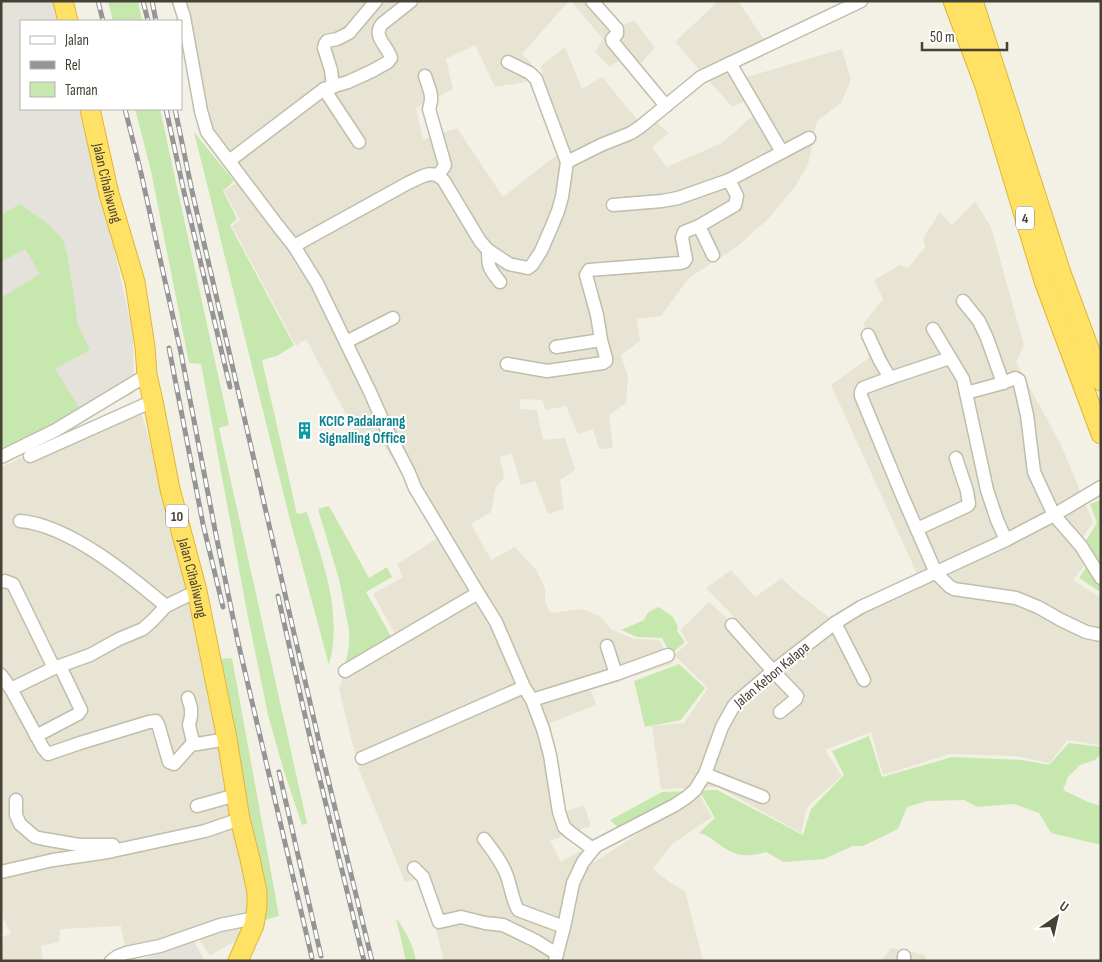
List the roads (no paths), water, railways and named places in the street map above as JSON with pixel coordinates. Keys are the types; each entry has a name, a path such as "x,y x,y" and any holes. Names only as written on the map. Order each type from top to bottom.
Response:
{"highway":[{"path":"63,1 68,20"},
{"name":"4","path":"953,1 985,86 1044,281 1101,434"},
{"name":"4","path":"973,1 1061,273 1101,381"},
{"name":"Jalan Cihaliwung","path":"90,110 109,194 134,282 145,347 147,375 170,489 197,591 227,739 240,819 257,892 257,907 252,930 238,961"}],"street":[{"path":"179,1 184,17 201,111 207,132 294,246 317,283 415,488 496,622 524,687 532,700 545,738 553,771 559,812 564,826 571,834 593,849"},
{"path":"359,142 328,88 331,70 324,48 327,41 337,39 349,33 376,1"},
{"path":"229,161 328,88 348,82 388,62 390,58 389,53 379,37 378,28 410,1"},
{"path":"592,1 617,29 617,34 612,39 613,42 666,106"},
{"path":"567,162 631,132 701,77 861,1"},
{"path":"294,246 428,174 438,175 444,181 480,241 488,250 509,264 528,268 532,266 541,251 558,211 567,162 536,79 530,73 508,62"},
{"path":"730,63 782,152"},
{"path":"425,76 432,98 429,109 444,165 438,175"},
{"path":"613,205 678,198 729,180 809,138"},
{"path":"507,364 547,371 606,361 597,315 586,275 587,272 589,270 684,262 686,259 682,235 684,232 699,226 735,204 737,196 729,180"},
{"path":"699,226 713,255"},
{"path":"488,250 488,264 500,282"},
{"path":"963,301 983,329 1003,383"},
{"path":"346,342 393,318"},
{"path":"933,329 963,380 987,490 1006,540"},
{"path":"868,335 890,378"},
{"path":"556,348 602,340"},
{"path":"950,358 863,388 861,392 861,396 936,573 954,589 1016,598 1038,607 1086,632 1101,635"},
{"path":"1,457 56,430 147,375"},
{"path":"966,393 1015,378 1020,381 1027,415 1034,472 1054,515 1081,546 1101,578"},
{"path":"30,456 153,402"},
{"path":"917,529 969,504 967,491 956,458"},
{"name":"Jalan Kebon Kalapa","path":"556,957 573,883 583,862 596,846 675,805 695,790 705,774 722,727 739,700 773,671 835,624 861,608 1006,540 1054,515 1099,488"},
{"path":"20,521 34,523 69,537 131,577 166,606"},
{"path":"1,582 7,581 13,584 81,710 78,714 36,736"},
{"path":"12,689 57,667 90,655 119,639 143,629 166,606 197,591"},
{"path":"346,671 478,593"},
{"path":"835,624 864,680"},
{"path":"732,625 797,696 780,712"},
{"path":"607,646 616,674"},
{"path":"532,700 616,674 668,655"},
{"path":"1,675 12,689 36,736 48,754 156,721 170,763 174,764 193,742 189,725 191,708 188,698"},
{"path":"362,758 524,687"},
{"path":"191,745 227,739"},
{"path":"705,774 763,798"},
{"path":"197,806 236,795"},
{"path":"16,800 16,815 20,824 35,837 79,845 126,844 135,846"},
{"path":"1,872 53,860 108,852 205,831 240,819"},
{"path":"484,839 501,861 508,876 518,909 564,926"},
{"path":"414,868 423,877 438,922 461,917 485,923 503,924 536,941 556,957"},
{"path":"111,961 126,953 160,946 220,926 255,918"}],"railway":[{"path":"98,1 103,20"},
{"path":"143,1 148,20"},
{"path":"152,1 156,20"},
{"path":"125,110 181,353 238,642 312,958"},
{"path":"166,110 230,387"},
{"path":"175,110 192,191 321,750 372,961"},
{"path":"169,348 203,524 223,607"},
{"path":"278,596 364,961"},
{"path":"279,772 321,956"}],"place":[{"name":"KCIC Padalarang Signalling Office","path":"305,430"}]}
